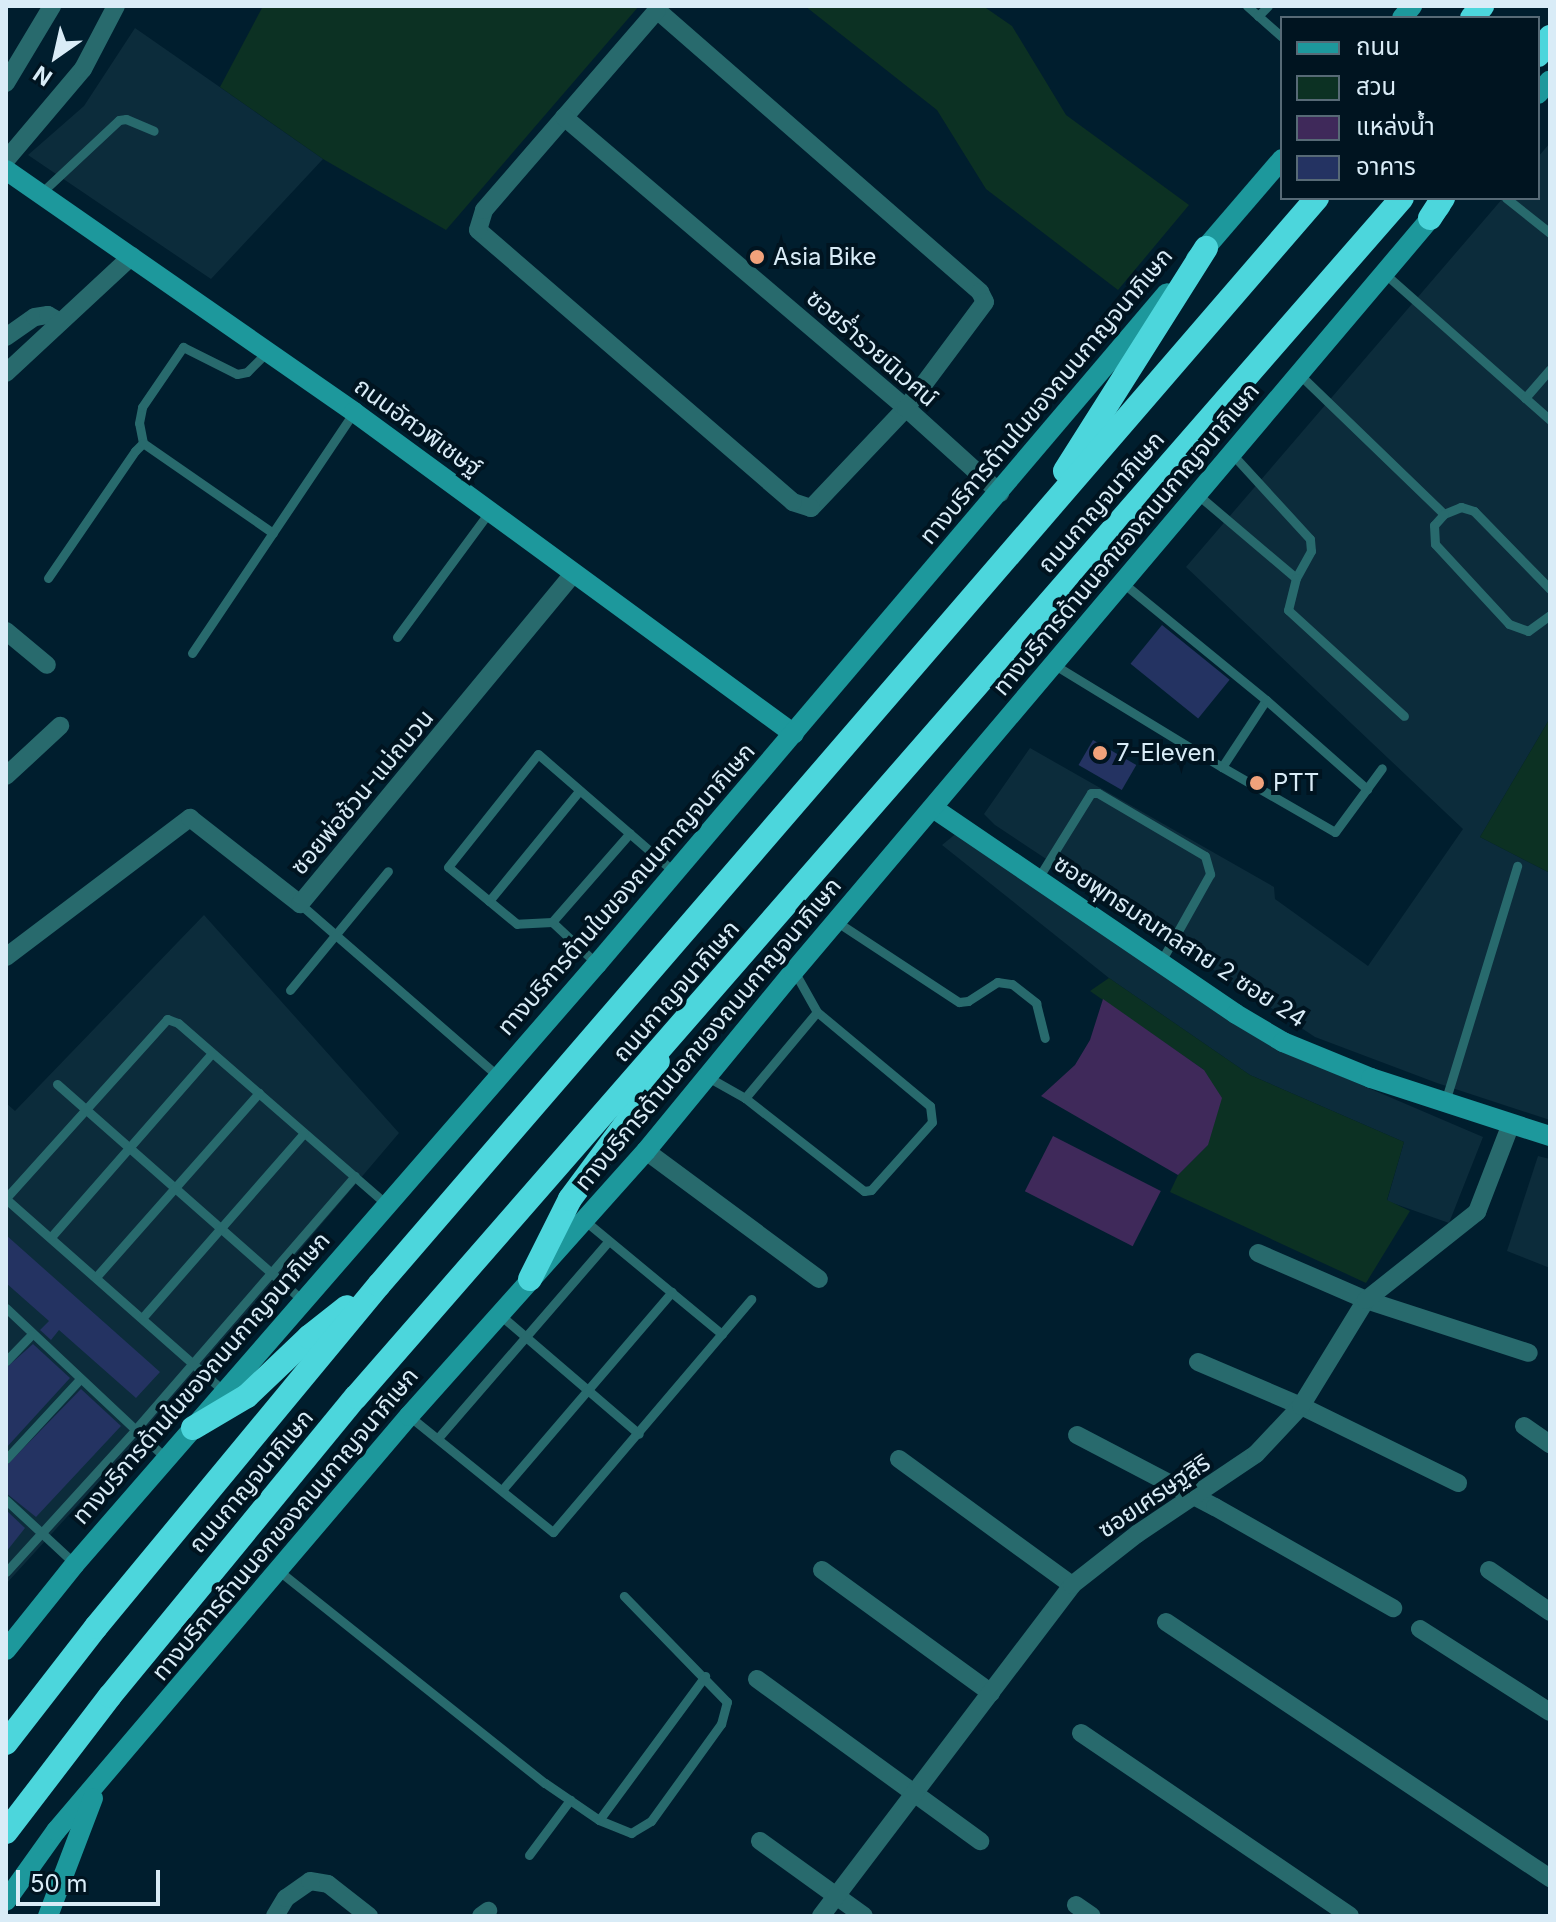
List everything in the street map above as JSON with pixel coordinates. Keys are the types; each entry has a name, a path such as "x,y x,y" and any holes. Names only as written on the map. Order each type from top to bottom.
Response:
{"highway":[{"name":"ถนนกาญจนาภิเษก","path":"6,1743 96,1627 379,1285 1315,200"},
{"name":"ถนนกาญจนาภิเษก","path":"6,1832 110,1696 356,1397 1400,200"},
{"path":"1021,540 1206,248"},
{"path":"530,1279 570,1199 644,1099 661,1051"},
{"path":"193,1428 247,1396 309,1337 379,1285"}],"main road":[{"name":"ทางบริการด้านในของถนนกาญจนาภิเษก","path":"6,1650 75,1564 597,964 1280,161"},
{"name":"ถนนอัศวพิเชษฐ์","path":"6,170 354,412 794,734"},
{"name":"ทางบริการด้านนอกของถนนกาญจนาภิเษก","path":"6,1901 47,1843 409,1416 646,1151 1440,205"},
{"name":"ซอยพุทธมณฑลสาย 2 ซอย 24","path":"933,808 1160,963 1283,1042 1445,1102 1550,1136"},
{"path":"48,1916 98,1783"}],"street":[{"path":"6,83 52,6"},
{"path":"6,160 83,69 116,6"},
{"path":"657,10 980,292 985,302 979,314 906,408 811,508 793,502 478,230 484,210 657,10"},
{"name":"ซอยร่ำรวยนิเวศน์","path":"564,117 906,408 1000,493"},
{"path":"6,373 132,256"},
{"path":"6,337 35,317 48,315 60,322"},
{"name":"ซอยพ่อช้วน-แม่ถนวน","path":"6,957 190,818 300,904 574,573"},
{"path":"6,631 47,665"},
{"path":"6,776 60,726"},
{"name":"ซอยเศรษฐสิริ","path":"821,1916 1072,1585 1137,1534 1256,1454 1301,1406 1366,1300 1477,1212 1511,1124"},
{"path":"646,1151 819,1279"},
{"path":"1258,1253 1366,1300 1529,1353"},
{"path":"1198,1362 1301,1406 1458,1483"},
{"path":"1524,1426 1550,1444"},
{"path":"1077,1435 1393,1608"},
{"path":"899,1459 1072,1585"},
{"path":"822,1570 991,1693"},
{"path":"1489,1570 1550,1612"},
{"path":"1166,1622 1550,1878"},
{"path":"1420,1629 1550,1712"},
{"path":"757,1679 980,1841"},
{"path":"1081,1733 1350,1916"},
{"path":"760,1841 864,1916"},
{"path":"275,1916 286,1898 310,1881 328,1884 369,1916"},
{"path":"1076,1905 1092,1916"}],"lane":[{"path":"1247,6 1280,35"},
{"path":"1258,16 1268,6"},
{"path":"40,193 119,120 126,119 154,131"},
{"path":"1509,200 1550,233"},
{"path":"1384,273 1550,420"},
{"path":"268,351 247,372 237,374 183,347 142,407 139,423 143,443 273,533"},
{"path":"1525,398 1550,369"},
{"path":"1300,375 1444,514"},
{"path":"192,653 354,412"},
{"path":"48,578 143,443"},
{"path":"1232,454 1310,539 1311,551 1296,578 1288,610 1404,716"},
{"path":"1198,495 1296,578"},
{"path":"1550,589 1474,511 1461,507 1444,514 1434,525 1435,544 1509,624 1528,631 1550,615"},
{"path":"397,637 490,511"},
{"path":"1122,582 1266,700 1367,789"},
{"path":"1052,664 1335,832 1382,768"},
{"path":"1222,767 1266,700"},
{"path":"630,833 552,922 517,924 448,867 538,754 579,791 630,833 674,872"},
{"path":"489,901 579,791"},
{"path":"1037,880 1091,793 1098,793 1205,856 1210,874 1160,963"},
{"path":"1445,1102 1517,866"},
{"path":"290,990 388,871"},
{"path":"300,904 498,1076"},
{"path":"552,922 597,964"},
{"path":"837,922 959,1002 968,1001 997,982 1012,984 1036,1003 1045,1038"},
{"path":"706,1076 745,1098 864,1191 871,1190 932,1122 930,1106 817,1012 794,971"},
{"path":"745,1098 817,1012"},
{"path":"224,1391 195,1362 6,1198 167,1019 212,1053 386,1204"},
{"path":"51,1237 212,1053"},
{"path":"57,1084 302,1300"},
{"path":"96,1277 259,1093"},
{"path":"143,1317 304,1133"},
{"path":"6,1572 195,1362 355,1176"},
{"path":"584,1220 722,1334"},
{"path":"438,1438 608,1242"},
{"path":"502,1490 672,1292"},
{"path":"409,1416 553,1532 751,1299"},
{"path":"6,1308 166,1458"},
{"path":"499,1314 639,1434"},
{"path":"6,1361 32,1334"},
{"path":"6,1459 80,1379"},
{"path":"6,1500 75,1564"},
{"path":"279,1571 464,1720 570,1800 599,1820 631,1833 651,1821 724,1716 727,1702 624,1596"},
{"path":"599,1820 705,1676"},
{"path":"529,1855 570,1800"}],"shaded area":[{"path":"135,28 323,159 211,279 28,155 84,106"},
{"path":"1550,143 1550,718 1480,837 1550,873 1550,1120 1437,1083 1315,1037 995,825 984,814 1030,748 1274,887 1275,899 1368,966 1463,829 1186,567 1501,200 1540,200 1540,155"},
{"path":"958,832 1338,1075 1483,1137 1449,1223 1387,1201 1404,1142 1250,1075 1109,978 942,845"},
{"path":"204,915 399,1133 154,1421 6,1584 6,1103 15,1111"},
{"path":"1538,1156 1550,1159 1550,1268 1507,1251"}],"green space":[{"path":"263,6 639,6 446,230 323,159 220,87"},
{"path":"805,6 983,6 1012,26 1066,115 1189,205 1118,290 986,189 937,110"},
{"path":"1550,718 1550,873 1480,837"},
{"path":"1109,978 1250,1075 1404,1142 1387,1200 1410,1211 1366,1283 1170,1192 1178,1175 1208,1145 1204,1070 1090,991"}],"water":[{"path":"1103,999 1204,1070 1222,1098 1208,1145 1178,1175 1041,1096 1075,1065 1090,1040"},
{"path":"1053,1136 1161,1191 1133,1246 1025,1191"}],"building":[{"path":"1162,625 1230,680 1198,719 1131,664"},
{"name":"7-Eleven","path":"1093,740 1136,765 1122,790 1078,765"},
{"path":"6,1235 160,1372 136,1398 59,1330 51,1340 40,1330 49,1321 6,1283"},
{"path":"33,1344 70,1378 6,1448 6,1368"},
{"path":"81,1389 121,1426 36,1517 6,1493 6,1466"},
{"path":"6,1510 25,1528 6,1552"}],"place":[{"name":"Asia Bike","path":"757,257"},
{"name":"7-Eleven","path":"1100,753"},
{"name":"PTT","path":"1257,783"}]}
